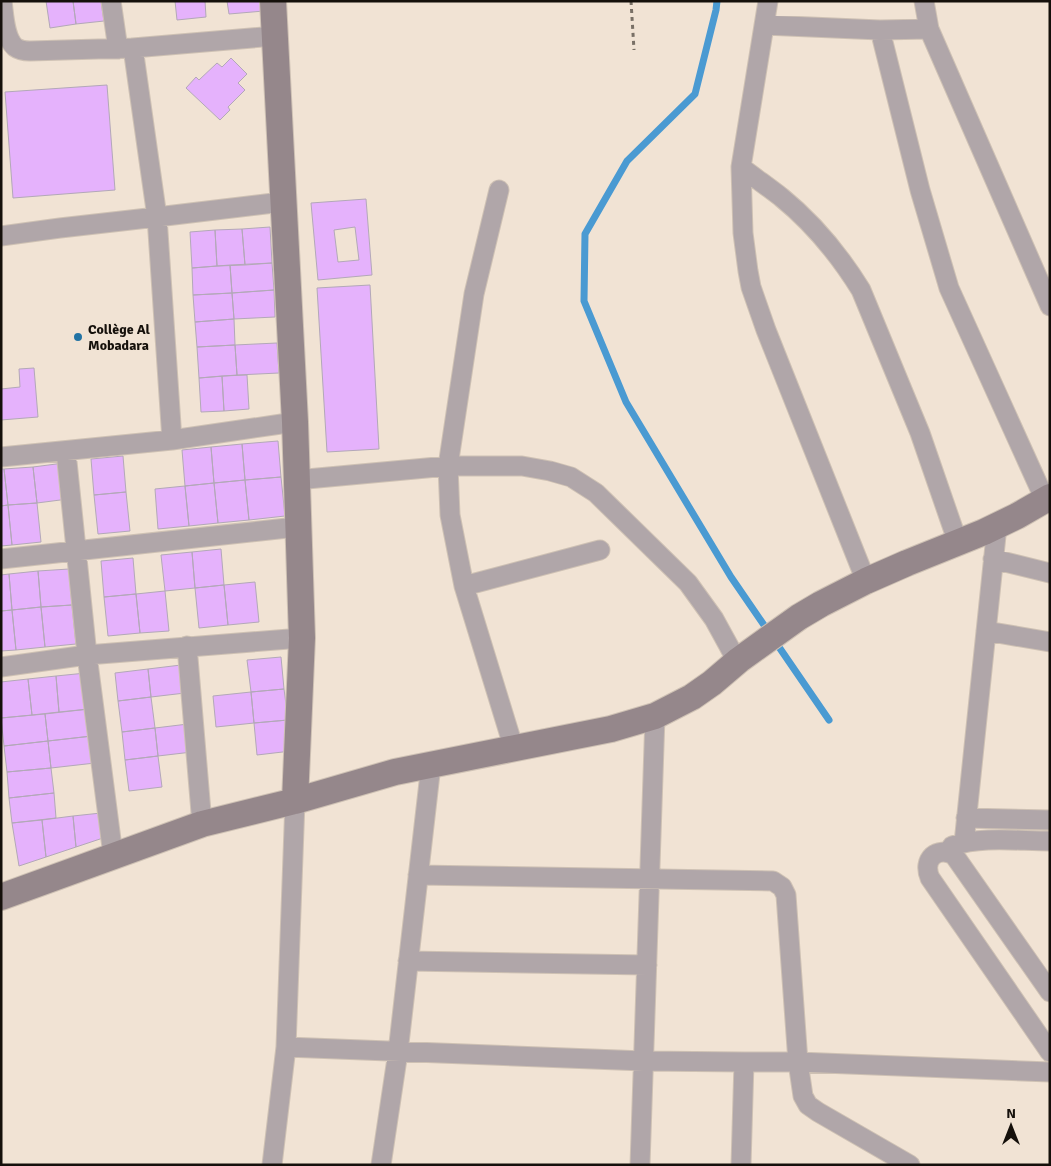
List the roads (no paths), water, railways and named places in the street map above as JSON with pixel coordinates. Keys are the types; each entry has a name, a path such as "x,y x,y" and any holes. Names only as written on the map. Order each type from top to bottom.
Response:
{"street":[{"path":"2,1 9,37 8,49 30,51 125,48 275,36"},
{"path":"111,1 125,48 158,217 172,440"},
{"path":"272,1165 286,1047 302,638 295,422 282,202 274,1"},
{"path":"768,1 741,167 743,233 752,287 766,330 866,581"},
{"path":"924,1 929,29 1050,306"},
{"path":"764,25 880,30 929,29"},
{"path":"1,897 202,824 295,801 395,772 611,729 655,716 692,697 712,683 738,660 799,617 866,581 1018,516 1047,498 949,288 920,190 880,30"},
{"path":"741,167 782,198 815,230 844,264 861,290 920,433 958,543"},
{"path":"499,190 474,294 448,466 450,515 464,586 514,749"},
{"path":"1,236 282,202"},
{"path":"1,457 172,440 295,422"},
{"path":"66,452 87,655 113,855"},
{"path":"296,480 448,466 522,466 571,477 596,493 688,584 714,619 738,660"},
{"path":"964,843 997,526"},
{"path":"1,559 297,527"},
{"path":"464,586 600,550"},
{"path":"993,559 1050,573"},
{"path":"986,631 1050,642"},
{"path":"1,667 87,655 302,638"},
{"path":"186,646 202,824"},
{"path":"640,1165 655,716"},
{"path":"381,1165 398,1052 431,765"},
{"path":"966,818 1050,820"},
{"path":"1050,841 985,840 964,843 942,851 930,858 928,864 930,878 1050,1052"},
{"path":"942,851 954,855 958,860 1050,992"},
{"path":"418,875 773,881 782,887 786,895 798,1062 803,1096 808,1105 818,1112 910,1165"},
{"path":"408,960 647,965"},
{"path":"286,1047 644,1061 798,1062 1050,1072"},
{"path":"741,1165 744,1062"}],"waterway":[{"path":"717,1 695,94 627,161 585,234 584,301 626,402 731,577 829,720"}],"place":[{"name":"Collège Al Mobadara","path":"78,337"}]}
